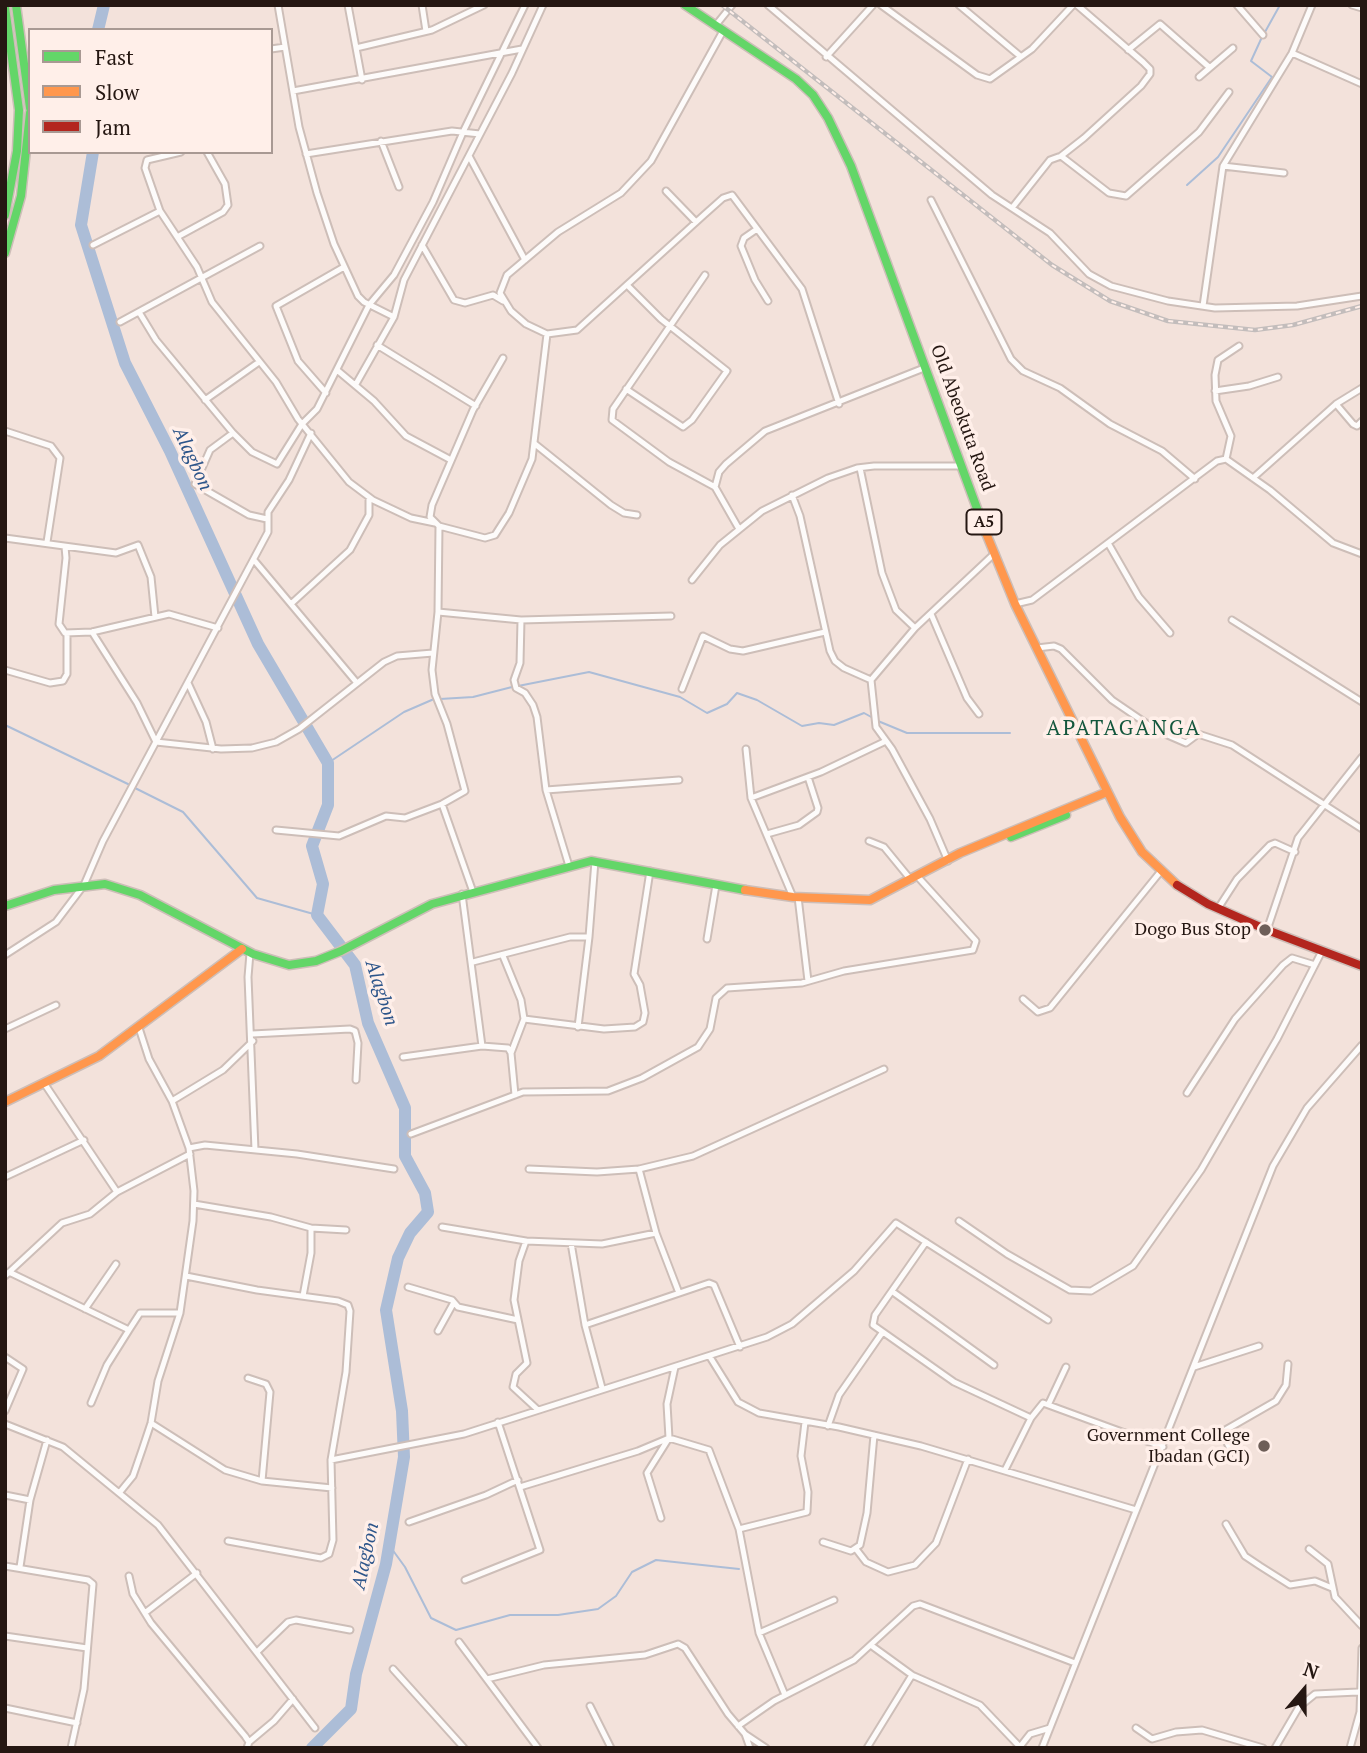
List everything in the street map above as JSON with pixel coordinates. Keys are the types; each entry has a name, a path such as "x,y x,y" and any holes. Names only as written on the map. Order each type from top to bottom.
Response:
{"main road":[{"path":"16,5 28,94"},
{"name":"Old Abeokuta Road","path":"685,5 796,79 813,95 828,118 850,166 1015,604 1108,794 1142,852 1188,893 1267,930 1362,966"},
{"path":"5,7 19,110 17,151 6,210"},
{"path":"14,60 24,59"},
{"path":"5,253 21,196 28,130"},
{"path":"5,906 32,896 83,885 105,884 140,895 246,951 289,965 316,961 341,951 432,904 595,861 716,885 795,897 870,900 950,860 1108,794"},
{"path":"5,1102 99,1056 246,951"}],"street":[{"path":"278,5 306,154 344,267 358,296 369,305 394,317"},
{"path":"348,5 362,79"},
{"path":"422,5 426,31"},
{"path":"356,48 426,31 484,5"},
{"path":"139,312 156,340 233,433 252,452 275,464 291,438 317,409 369,305 394,275 433,202 464,130 505,51 525,5"},
{"path":"356,384 394,317 404,280 480,135 543,5"},
{"path":"732,5 651,161 621,193 581,216 503,279 500,293 503,301 526,324 547,334 577,330 723,198 733,195 802,289 839,404"},
{"path":"768,5 826,57 992,195 1050,233 1089,274 1111,286 1168,301 1203,306 1297,306 1362,296"},
{"path":"826,57 873,5"},
{"path":"881,5 983,78 990,79 1020,56 1046,35 1075,5 1150,69 1150,74 1124,102 1061,156 1050,160 1013,208"},
{"path":"959,5 1020,56"},
{"path":"1237,5 1263,35"},
{"path":"1203,306 1223,166 1292,53 1312,5"},
{"path":"1353,5 1362,8"},
{"path":"1128,50 1160,24 1209,67"},
{"path":"273,49 285,47"},
{"path":"1199,77 1233,48"},
{"path":"293,91 522,49"},
{"path":"1292,53 1362,84"},
{"path":"1061,156 1109,193 1126,196 1199,132 1229,92"},
{"path":"306,154 464,130 480,135"},
{"path":"381,141 399,187"},
{"path":"172,154 145,163 160,211 180,236 197,267 200,279 228,323 302,424 349,482 369,497 411,518 485,538 495,535 523,482 535,444 547,334"},
{"path":"180,236 223,212 228,205 226,184 208,154"},
{"path":"469,156 525,260"},
{"path":"1223,166 1284,173"},
{"path":"666,191 696,222"},
{"path":"931,200 1011,359 1023,371 1060,388 1110,424 1162,451 1195,479"},
{"path":"93,245 160,211"},
{"path":"757,229 744,238 741,246 755,280 768,301"},
{"path":"120,322 260,246"},
{"path":"422,246 454,300 464,303 487,295 503,301"},
{"path":"326,393 298,361 276,306 344,267"},
{"path":"394,275 404,280"},
{"path":"705,275 613,409 614,423 669,462 715,487 739,529"},
{"path":"626,389 683,426 692,420 726,377 724,365 669,326 627,285"},
{"path":"377,345 475,406"},
{"path":"1226,459 1231,436 1223,421 1215,391 1218,360 1240,346"},
{"path":"276,830 339,836 386,816 405,818 442,804 459,797 466,787 435,694 433,653 438,612 437,524 430,517 432,505 475,406 503,358"},
{"path":"205,400 259,362"},
{"path":"715,487 719,472 726,464 765,431 839,404 926,367"},
{"path":"337,370 356,384 406,436 451,460"},
{"path":"1215,391 1249,386 1278,377"},
{"path":"1253,478 1336,404 1362,388"},
{"path":"1336,404 1353,424 1357,426 1362,421"},
{"path":"5,431 51,446 60,458 47,542"},
{"path":"233,433 210,450 195,484 249,515 267,519"},
{"path":"5,955 56,922 83,885 254,560 268,532 267,519 311,433"},
{"path":"291,438 306,446"},
{"path":"535,444 611,505 624,513 637,515"},
{"path":"1015,604 1032,600 1217,461 1226,459 1333,543 1362,554"},
{"path":"692,580 720,545 762,511 792,495 860,468 961,466"},
{"path":"860,468 882,573 896,610 915,628"},
{"path":"792,495 800,516 825,632 835,661 860,678 871,680"},
{"path":"292,603 350,550 366,526 369,497"},
{"path":"5,538 116,553 139,546 151,577 155,617"},
{"path":"1108,543 1139,597 1170,633"},
{"path":"5,670 50,683 63,681 67,674 67,633 59,624 65,547"},
{"path":"950,860 930,819 876,727 871,680 915,628 995,553"},
{"path":"254,560 357,683"},
{"path":"438,612 521,620 671,616"},
{"path":"931,614 967,698 979,714"},
{"path":"67,633 92,632 155,617 183,617 218,628"},
{"path":"521,620 520,663 514,680 516,688 525,692 537,717 547,790 569,866"},
{"path":"1232,620 1362,702"},
{"path":"92,632 137,703 156,742"},
{"path":"682,689 703,635 730,649 743,651 825,632"},
{"path":"1037,648 1054,646 1061,649 1112,700 1156,730 1186,743 1198,734 1232,745 1362,829"},
{"path":"156,742 213,749 252,748 275,742 299,729 357,683 397,656 433,653"},
{"path":"188,683 206,722 213,749"},
{"path":"751,798 808,777 886,741"},
{"path":"746,750 751,798 795,897 808,981"},
{"path":"1267,930 1304,829 1362,757"},
{"path":"767,834 799,825 817,812 818,807 808,777"},
{"path":"547,790 679,780"},
{"path":"442,804 473,892"},
{"path":"411,1134 523,1092 560,1093 620,1088 668,1066 698,1047 713,1023 716,998 727,988 769,987 808,981 844,971 973,950 976,941 884,847 869,841"},
{"path":"1219,909 1237,879 1270,845 1275,843 1295,852"},
{"path":"578,1027 595,861"},
{"path":"524,1019 578,1027 635,1027 643,1022 645,1013 640,985 634,974 650,871"},
{"path":"1023,999 1038,1012 1050,1008 1161,871"},
{"path":"707,939 716,885"},
{"path":"463,894 482,1045"},
{"path":"473,962 570,937 589,937"},
{"path":"246,951 253,1037 255,1150"},
{"path":"959,1222 1007,1254 1070,1290 1091,1291 1133,1266 1201,1170 1277,1039 1322,951"},
{"path":"503,956 521,1000 524,1019 511,1053 514,1095"},
{"path":"1187,1093 1235,1019 1283,965 1292,958 1315,965"},
{"path":"5,1029 56,1005"},
{"path":"120,1492 133,1476 151,1423 158,1381 180,1313 194,1204 189,1151 172,1101 149,1059 139,1028"},
{"path":"172,1101 223,1070 253,1037 339,1028 355,1031 358,1043 356,1080"},
{"path":"403,1057 482,1045 508,1048 511,1053"},
{"path":"1042,1748 1273,1166 1307,1108 1362,1045"},
{"path":"529,1169 581,1173 639,1168 693,1156 884,1069"},
{"path":"44,1083 117,1192"},
{"path":"5,1177 84,1140"},
{"path":"129,1330 7,1274 62,1223 90,1214 117,1192 205,1144 297,1154 394,1170"},
{"path":"639,1168 656,1233 679,1293"},
{"path":"194,1204 271,1217 311,1228 346,1230"},
{"path":"331,1460 464,1434 601,1388 740,1347 792,1324 854,1271 896,1223 1048,1320"},
{"path":"442,1227 526,1241 601,1244 656,1233"},
{"path":"303,1296 311,1253 311,1228"},
{"path":"526,1241 516,1279 514,1300 527,1363 516,1374 513,1387 538,1410"},
{"path":"926,1242 873,1322 882,1333 954,1382 1031,1418"},
{"path":"571,1243 585,1325 601,1388"},
{"path":"85,1309 116,1264"},
{"path":"186,1276 338,1301 348,1305 350,1311 348,1360 331,1460 332,1549 321,1558 228,1541"},
{"path":"585,1325 697,1286 714,1285 740,1347"},
{"path":"408,1287 448,1298 453,1304 518,1320"},
{"path":"893,1292 994,1365"},
{"path":"438,1331 453,1304"},
{"path":"91,1403 107,1365 139,1313 180,1313"},
{"path":"828,1426 839,1395 882,1333"},
{"path":"1194,1367 1259,1346"},
{"path":"5,1357 20,1364 23,1373 5,1411"},
{"path":"710,1357 738,1402 759,1413 874,1435 968,1459 1136,1510"},
{"path":"1228,1459 1230,1449 1222,1432 1276,1401 1286,1385 1288,1364"},
{"path":"661,1518 647,1473 669,1438 667,1404 675,1367"},
{"path":"1049,1403 1066,1367"},
{"path":"248,1378 266,1384 270,1392 261,1481"},
{"path":"1005,1470 1039,1405 1049,1403 1163,1447"},
{"path":"465,1580 540,1550 498,1422"},
{"path":"739,1529 807,1512 808,1492 801,1456 804,1422"},
{"path":"151,1423 225,1470 261,1481 332,1488"},
{"path":"5,1424 63,1447 120,1492 169,1536 314,1728"},
{"path":"823,1542 851,1551 856,1549 864,1531 874,1435"},
{"path":"520,1487 638,1451 669,1438 709,1450 739,1529 760,1633 785,1695"},
{"path":"20,1567 30,1500 47,1440"},
{"path":"856,1549 866,1562 888,1572 915,1564 936,1543 968,1459"},
{"path":"409,1522 486,1495 518,1480"},
{"path":"5,1495 30,1500"},
{"path":"1226,1524 1245,1556 1290,1585 1315,1581 1332,1588"},
{"path":"1309,1549 1328,1564 1335,1597 1362,1626"},
{"path":"5,1566 88,1580 93,1584 88,1648 71,1748"},
{"path":"146,1612 197,1573"},
{"path":"129,1576 133,1594 173,1652 248,1745 274,1721 292,1699"},
{"path":"760,1633 834,1600"},
{"path":"738,1726 785,1695 845,1666 872,1646 914,1606 920,1604 1074,1662"},
{"path":"257,1652 288,1622 296,1620 350,1630"},
{"path":"5,1636 88,1648"},
{"path":"459,1642 538,1748"},
{"path":"487,1679 544,1665 645,1655 678,1644 685,1648 738,1726 766,1748"},
{"path":"872,1646 912,1675 980,1705 1020,1747 1030,1734 1051,1727"},
{"path":"1350,1748 1360,1712 1362,1648"},
{"path":"393,1669 464,1748"},
{"path":"867,1748 912,1675"},
{"path":"1275,1748 1299,1707 1315,1694 1359,1692"},
{"path":"590,1706 611,1748"},
{"path":"5,1708 77,1723"},
{"path":"1136,1728 1152,1739 1176,1731 1202,1730 1263,1748"},
{"path":"745,1734 750,1748"}],"waterway":[{"name":"Alagbon","path":"98,28 104,5"},
{"path":"1265,32 1280,5"},
{"path":"1187,185 1218,157 1272,77 1251,61 1262,37"},
{"name":"Alagbon","path":"93,154 81,225 125,363 170,451 258,644 328,763 328,805 312,846 323,884 317,915 355,965 368,1023 405,1108 405,1156 425,1193 428,1212 410,1233 398,1258 386,1310 402,1411 404,1457 386,1564 356,1674 351,1709 312,1748"},
{"path":"518,686 589,672 680,697 707,713 727,704 737,693 757,700 802,726 819,723 834,725 864,713 873,718"},
{"path":"440,699 473,697 512,687"},
{"path":"328,763 404,712 434,699"},
{"path":"878,721 907,733 1010,733"},
{"path":"5,725 130,785"},
{"path":"135,788 183,812 257,898 317,915"},
{"path":"389,1545 405,1567 431,1618 456,1630 510,1615 558,1615 598,1609 616,1596 632,1572 656,1560 739,1569"}],"railway":[{"path":"722,5 1052,265 1110,301 1168,321 1255,330 1293,325 1362,306"}],"traffic: fast":[{"path":"16,5 28,93"},
{"path":"685,5 796,79 813,95 828,118 851,166 986,533"},
{"path":"5,7 19,110 17,151 5,215"},
{"path":"5,253 21,196 28,131"},
{"path":"1011,837 1066,815"},
{"path":"5,906 54,890 105,884 140,895 253,954 289,965 316,961 341,951 432,904 591,861 745,890"}],"traffic: slow":[{"path":"986,533 1015,604 1120,817 1142,852 1177,885"},
{"path":"745,890 793,897 870,900 960,853 1107,792"},
{"path":"5,1102 99,1056 242,949"}],"traffic: jam":[{"path":"1177,885 1208,904 1267,930 1362,966"}],"place":[{"name":"Dogo Bus Stop","path":"1265,930"},
{"name":"Government College Ibadan (GCI)","path":"1264,1446"}],"district":[{"name":"APATAGANGA","path":"1124,729"}]}
